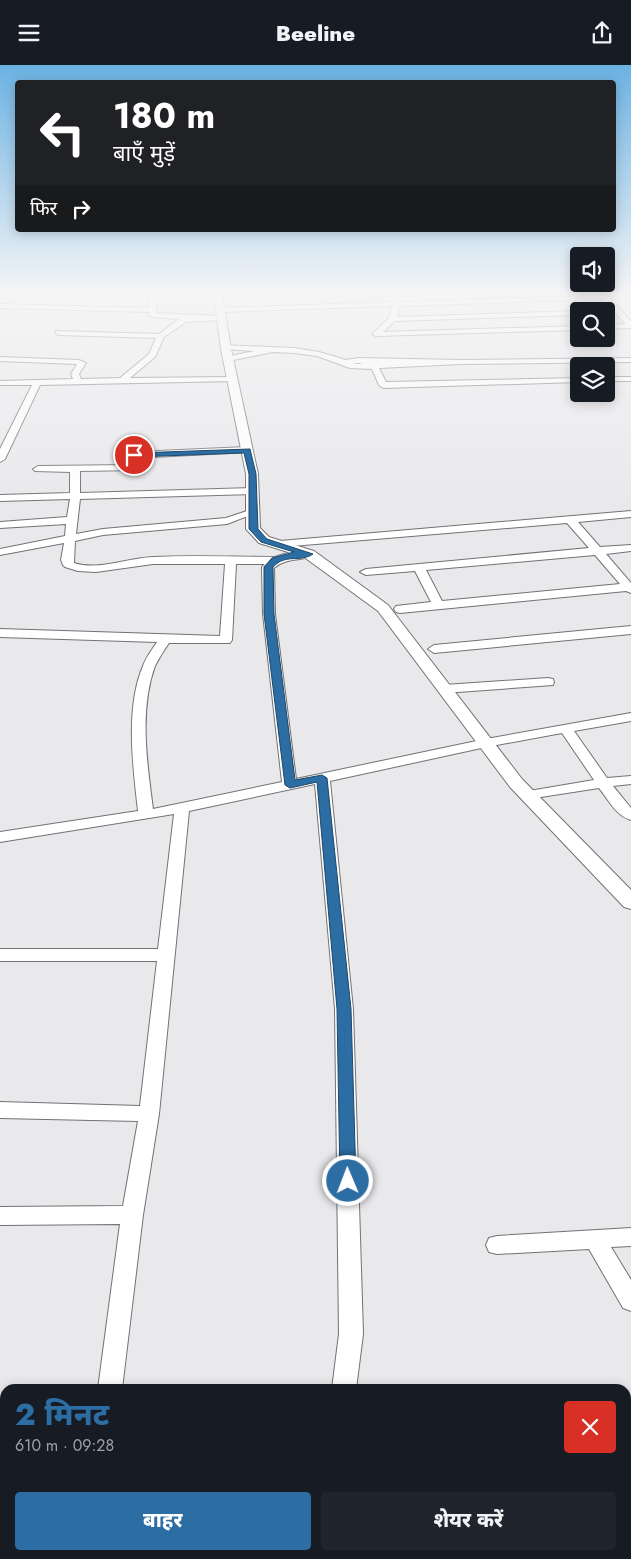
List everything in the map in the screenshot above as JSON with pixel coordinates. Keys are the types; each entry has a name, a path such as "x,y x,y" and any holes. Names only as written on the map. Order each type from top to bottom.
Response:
{"street":[{"path":"78,381 75,374 82,365"},
{"path":"122,381 141,365"},
{"path":"229,365 252,474 254,529 264,540 309,554 383,609 528,795 631,902"},
{"path":"350,365 353,367 362,365"},
{"path":"370,365 384,388 533,375 600,365"},
{"path":"477,365 533,375 570,379"},
{"path":"0,383 232,379"},
{"path":"615,379 631,379"},
{"path":"0,459 37,383"},
{"path":"134,455 247,451"},
{"path":"38,469 133,468"},
{"path":"76,469 75,496 67,559 69,565 75,568 159,561 275,560 288,555 309,554"},
{"path":"0,498 253,491"},
{"path":"0,552 112,531 227,521 253,512"},
{"path":"280,544 631,514"},
{"path":"570,519 630,589"},
{"path":"0,525 72,520"},
{"path":"366,572 631,548"},
{"path":"275,560 268,567 269,614 290,785"},
{"path":"0,633 226,640 231,561"},
{"path":"419,568 439,606"},
{"path":"400,609 630,589"},
{"path":"434,649 631,630"},
{"path":"146,814 138,755 140,711 149,667 165,639"},
{"path":"444,689 548,682"},
{"path":"0,837 182,808 486,743 631,717"},
{"path":"566,729 603,783 622,808 631,815"},
{"path":"322,778 344,1009 351,1334 345,1384"},
{"path":"528,795 631,780"},
{"path":"111,1384 132,1215 149,1114 182,808"},
{"path":"0,955 167,955"},
{"path":"0,1110 149,1114"},
{"path":"0,1216 132,1215"},
{"path":"497,1245 631,1237"},
{"path":"595,1239 631,1301"}],"route":[{"path":"134,455 247,451 252,474 254,529 264,540 309,554 288,555 275,560 268,567 267,587 290,785 322,778 344,1009 348,1181"}]}
